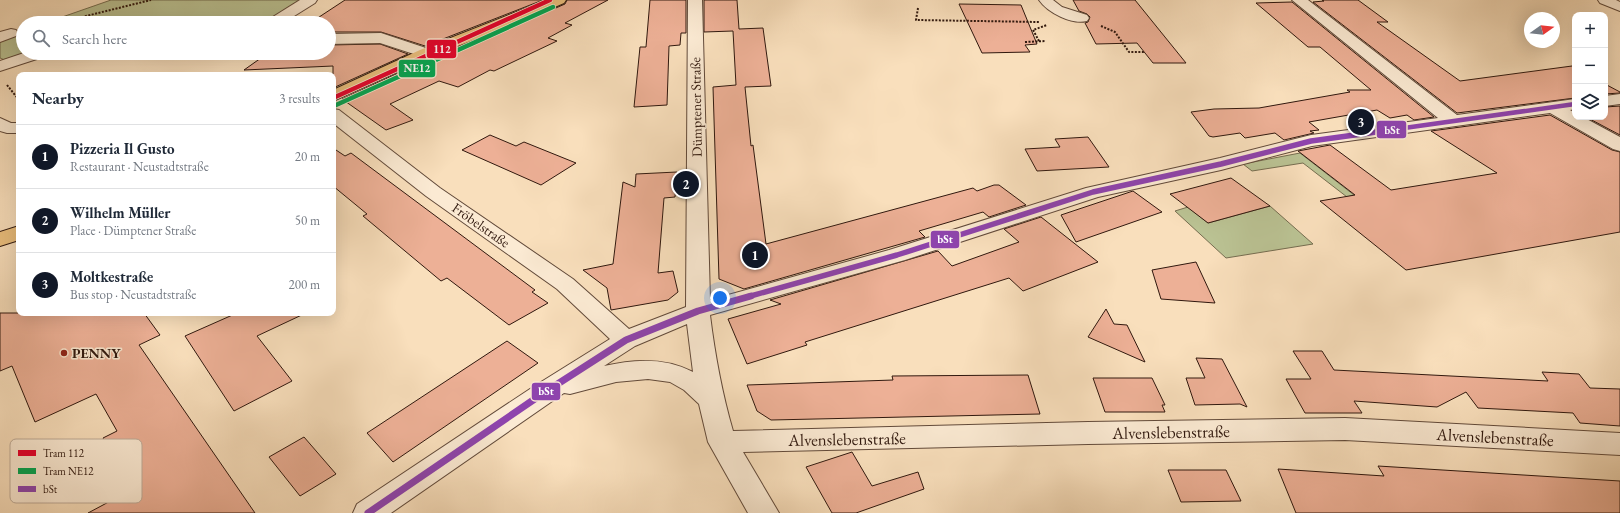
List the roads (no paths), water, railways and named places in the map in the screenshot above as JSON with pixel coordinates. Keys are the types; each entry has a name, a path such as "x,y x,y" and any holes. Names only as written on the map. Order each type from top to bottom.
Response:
{"main road":[{"path":"426,53 483,20 525,0"},
{"path":"336,95 426,53 520,17 559,0"},
{"path":"0,240 16,233"}],"street":[{"path":"285,16 310,0"},
{"name":"Dümptener Straße","path":"695,0 698,311 702,353 711,400 722,442 764,513"},
{"path":"1046,0 1050,6 1062,12 1082,18"},
{"path":"1299,0 1453,121"},
{"path":"1605,0 1620,7"},
{"path":"336,39 382,38 426,53"},
{"path":"3,63 16,59"},
{"path":"1608,101 1620,99"},
{"path":"368,513 542,394 626,340 698,311 898,256 1093,192 1221,164 1311,140 1572,104"},
{"path":"1552,107 1620,145"},
{"name":"Fröbelstraße","path":"336,116 434,192 565,284 626,340"},
{"path":"0,123 7,128 16,128"},
{"path":"542,394 608,373 631,370 651,370 671,372 694,383 711,400"},
{"name":"Alvenslebenstraße","path":"722,442 1080,433 1345,429 1620,444"}],"tram line":[{"name":"112","path":"336,97 550,0"},
{"name":"NE12","path":"336,105 553,7"}],"place":[{"name":"Moltkestraße","path":"1361,122"},
{"name":"Wilhelm Müller","path":"686,184"},
{"name":"Pizzeria Il Gusto","path":"755,255"},
{"name":"PENNY","path":"64,353"}]}
